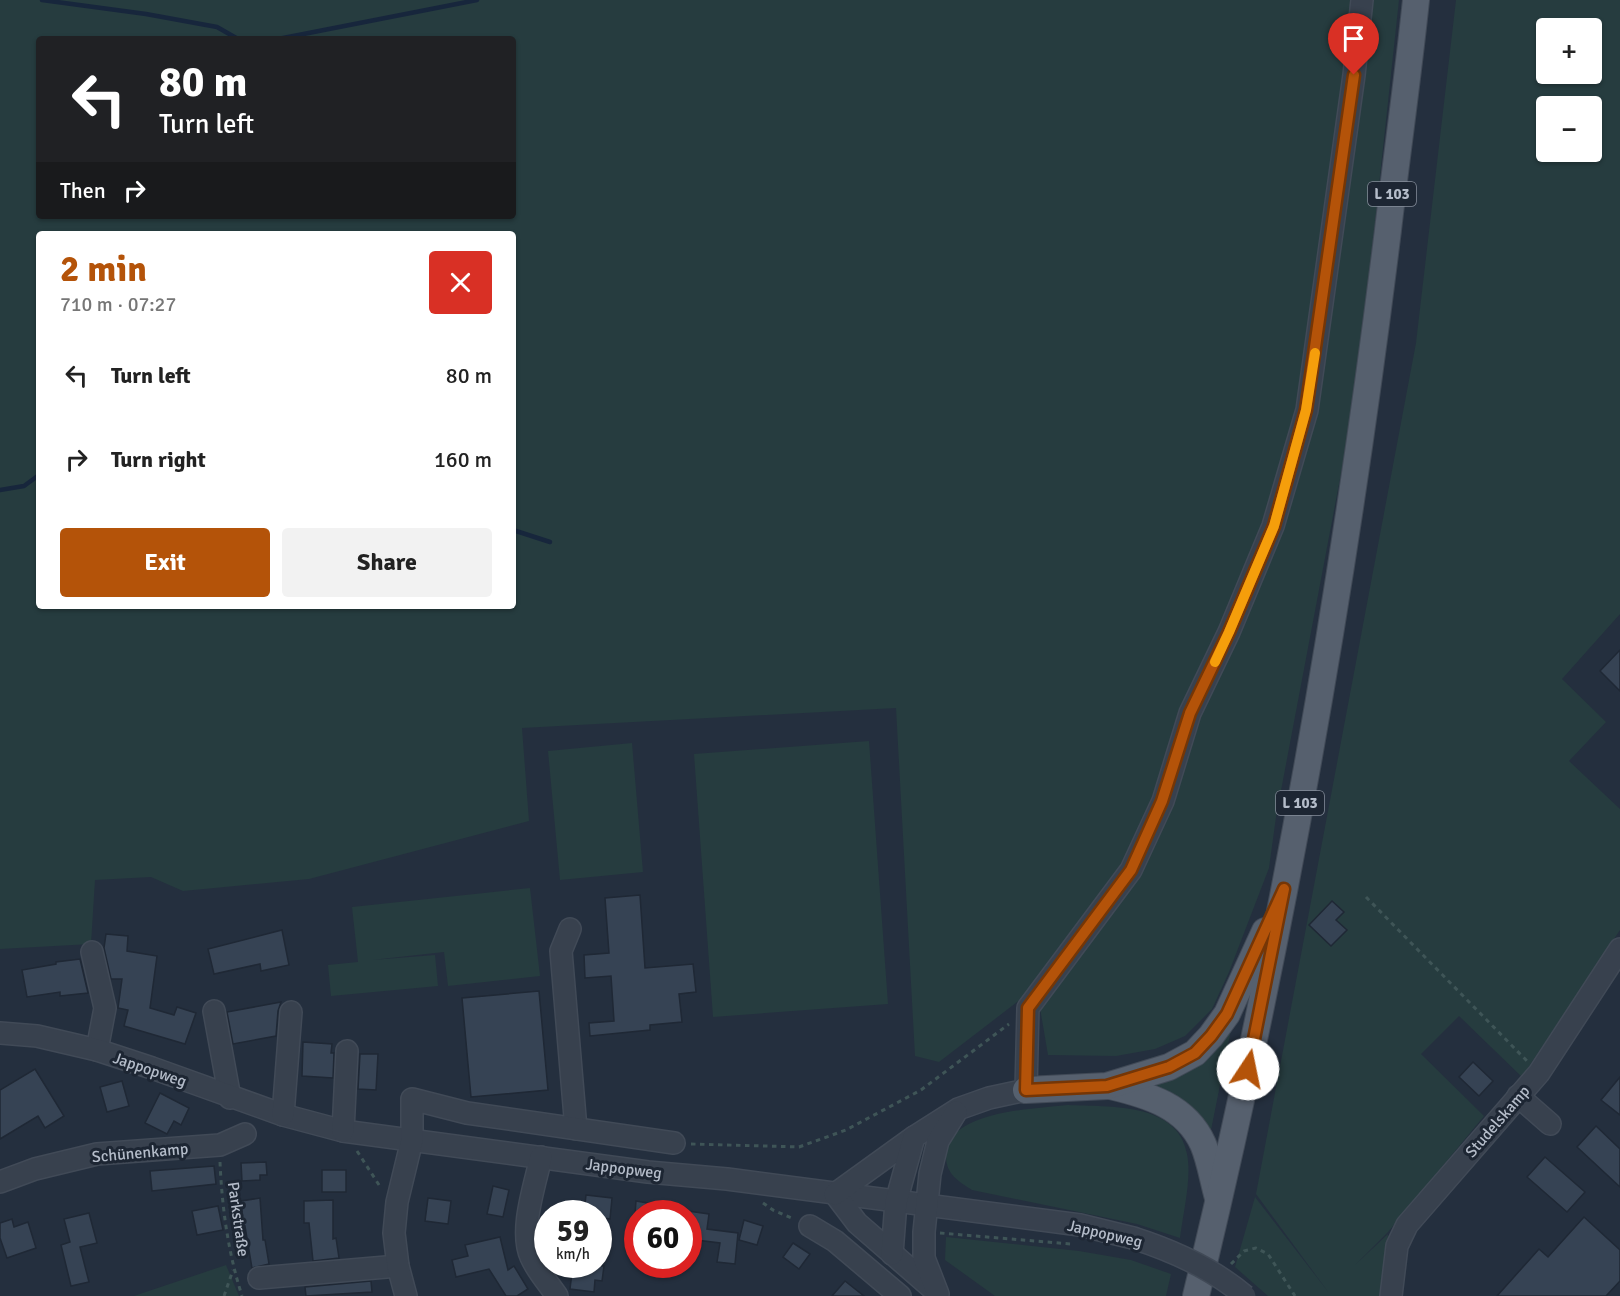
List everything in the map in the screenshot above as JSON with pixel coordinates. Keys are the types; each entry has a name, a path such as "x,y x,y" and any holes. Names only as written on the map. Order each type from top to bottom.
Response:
{"main road":[{"name":"L 103","path":"1196,1296 1248,1069 1318,705 1365,411 1416,0"},
{"path":"1026,1090 1107,1086 1169,1067 1195,1053 1227,1014 1284,889"},
{"path":"1107,1086 1139,1093 1166,1104 1187,1119 1203,1144 1219,1202"}],"street":[{"path":"939,1295 857,1223 835,1194 914,1137 958,1109 989,1098 1026,1090 1028,1008 1131,870 1162,801 1190,713 1229,632 1274,526 1306,410 1354,75 1362,0"},
{"path":"570,929 561,951 576,1129"},
{"name":"Studelskamp","path":"1390,1296 1397,1246 1407,1226 1539,1073 1620,949"},
{"path":"92,952 105,1008 97,1050"},
{"path":"213,1011 230,1098"},
{"path":"283,1115 291,1012"},
{"name":"Jappopweg","path":"0,1033 38,1036 97,1050 230,1098 343,1131 1080,1225 1133,1238 1188,1258 1231,1284 1245,1296"},
{"path":"343,1131 346,1051"},
{"path":"1518,1096 1550,1124"},
{"path":"406,1296 398,1266 394,1233 396,1213 412,1140 412,1099 468,1113 674,1143"},
{"path":"939,1295 924,1258 924,1232 930,1174 938,1141 958,1109"},
{"name":"Schünenkamp","path":"0,1182 35,1169 97,1154 220,1145 245,1134"},
{"path":"892,1254 896,1202 914,1137"},
{"path":"541,1157 526,1237 531,1257 557,1296"},
{"path":"810,1226 835,1241 900,1296"},
{"path":"259,1278 398,1266"}],"path":[{"path":"1366,897 1539,1073"},
{"path":"674,1143 799,1147 846,1130 921,1090 984,1044 1028,1008"},
{"path":"343,1131 396,1213"},
{"name":"Parkstraße","path":"220,1145 222,1201 233,1268 242,1296"},
{"path":"758,1199 773,1210 810,1226"},
{"path":"924,1232 1074,1244"},
{"path":"1229,1271 1231,1264 1244,1251 1256,1248 1268,1254 1295,1296"},
{"path":"224,1296 233,1268"}],"green space":[{"path":"0,0 1399,0 1357,389 1276,817 1269,868 1229,972 1212,1009 1185,1036 1155,1049 1116,1056 1048,1055 1040,1008 1025,996 939,1062 915,1056 896,708 522,728 529,821 309,879 183,891 151,877 95,880 91,944 0,949"},
{"path":"1456,0 1620,0 1620,614 1562,679 1606,722 1569,761 1620,809 1620,930 1522,1077 1459,1016 1421,1054 1484,1116 1388,1232 1355,1265 1388,1234 1383,1296 1268,1296 1235,1267 1255,1197 1329,1293 1256,1194 1416,343"},
{"path":"869,741 888,1004 713,1017 694,754"},
{"path":"632,743 643,872 560,880 548,751"},
{"path":"530,888 540,976 448,986 444,952 372,960 435,955 438,986 331,996 328,965 358,962 352,907"},
{"path":"1231,1030 1210,1135 1144,1085"},
{"path":"1068,1105 1103,1106 1140,1111 1156,1116 1170,1125 1181,1137 1187,1154 1188,1174 1180,1238 1137,1224 972,1190 958,1180 948,1168 946,1156 950,1141 961,1129 976,1121 1015,1111"},
{"path":"946,1237 1079,1251 1131,1260 1171,1274 1166,1296 995,1296 945,1260"},
{"path":"226,1265 239,1296 134,1296"}],"building":[{"path":"1620,650 1620,691 1600,671"},
{"path":"640,895 645,968 693,964 696,992 679,994 682,1022 650,1025 650,1030 590,1036 589,1023 614,1021 611,976 585,978 584,955 609,953 605,898"},
{"path":"1332,901 1344,912 1336,920 1347,930 1331,946 1309,925"},
{"path":"282,930 289,965 261,971 260,964 214,974 208,949"},
{"path":"106,934 128,936 127,951 157,956 150,1008 174,1015 177,1007 196,1013 185,1044 124,1026 128,1010 118,1008 122,979 111,979 104,948"},
{"path":"80,959 88,993 60,996 60,992 27,997 22,970"},
{"path":"539,991 548,1090 471,1097 462,998"},
{"path":"281,1002 276,1036 233,1044 227,1012"},
{"path":"303,1042 332,1044 333,1078 302,1076"},
{"path":"360,1054 378,1054 376,1090 358,1089"},
{"path":"1473,1062 1493,1081 1479,1096 1459,1077"},
{"path":"35,1069 64,1116 45,1128 38,1116 0,1139 0,1090"},
{"path":"1620,1077 1620,1115 1601,1100"},
{"path":"122,1081 129,1106 107,1112 100,1087"},
{"path":"160,1093 189,1108 181,1125 174,1121 167,1134 145,1123"},
{"path":"1596,1126 1620,1149 1620,1187 1577,1147"},
{"path":"1545,1157 1585,1192 1567,1212 1527,1177"},
{"path":"266,1162 267,1175 260,1175 260,1180 242,1181 241,1163"},
{"path":"214,1166 216,1184 152,1191 150,1171"},
{"path":"322,1170 346,1170 346,1192 322,1192"},
{"path":"493,1186 509,1190 503,1217 487,1214"},
{"path":"586,1195 612,1198 612,1200 585,1200"},
{"path":"260,1198 263,1240 265,1240 269,1264 252,1268 245,1226 243,1227 241,1201"},
{"path":"428,1198 451,1201 448,1224 425,1221"},
{"path":"333,1200 333,1239 336,1238 339,1258 313,1261 309,1223 304,1223 304,1201"},
{"path":"218,1206 223,1230 197,1235 192,1211"},
{"path":"89,1213 97,1243 80,1247 89,1282 71,1286 61,1245 70,1242 64,1219"},
{"path":"702,1213 709,1214 707,1229 738,1233 735,1264 717,1262 720,1243 702,1241"},
{"path":"1584,1217 1620,1250 1620,1281 1606,1296 1497,1296 1539,1249 1548,1257"},
{"path":"12,1219 14,1227 28,1222 36,1248 7,1258 0,1238 0,1223"},
{"path":"744,1220 763,1226 757,1245 739,1240"},
{"path":"500,1237 508,1270 514,1266 528,1289 517,1296 506,1296 489,1269 456,1277 452,1260 468,1256 465,1245"},
{"path":"793,1243 810,1254 799,1269 783,1257"},
{"path":"571,1278 602,1278 602,1281 595,1280 594,1292 570,1289"},
{"path":"371,1281 372,1292 306,1296 305,1287"},
{"path":"845,1281 864,1296 832,1296"}],"waterway":[{"path":"42,0 146,14 217,27 233,36"},
{"path":"293,36 477,0"},
{"path":"0,490 24,486 36,477"},
{"path":"516,531 550,542"}],"slow traffic":[{"path":"1215,662 1274,526 1306,410 1315,353"}],"route":[{"path":"1248,1069 1284,889 1227,1014 1195,1053 1169,1067 1107,1086 1026,1090 1028,1008 1131,870 1162,801 1190,713 1229,632 1274,526 1306,410 1354,75"}]}
